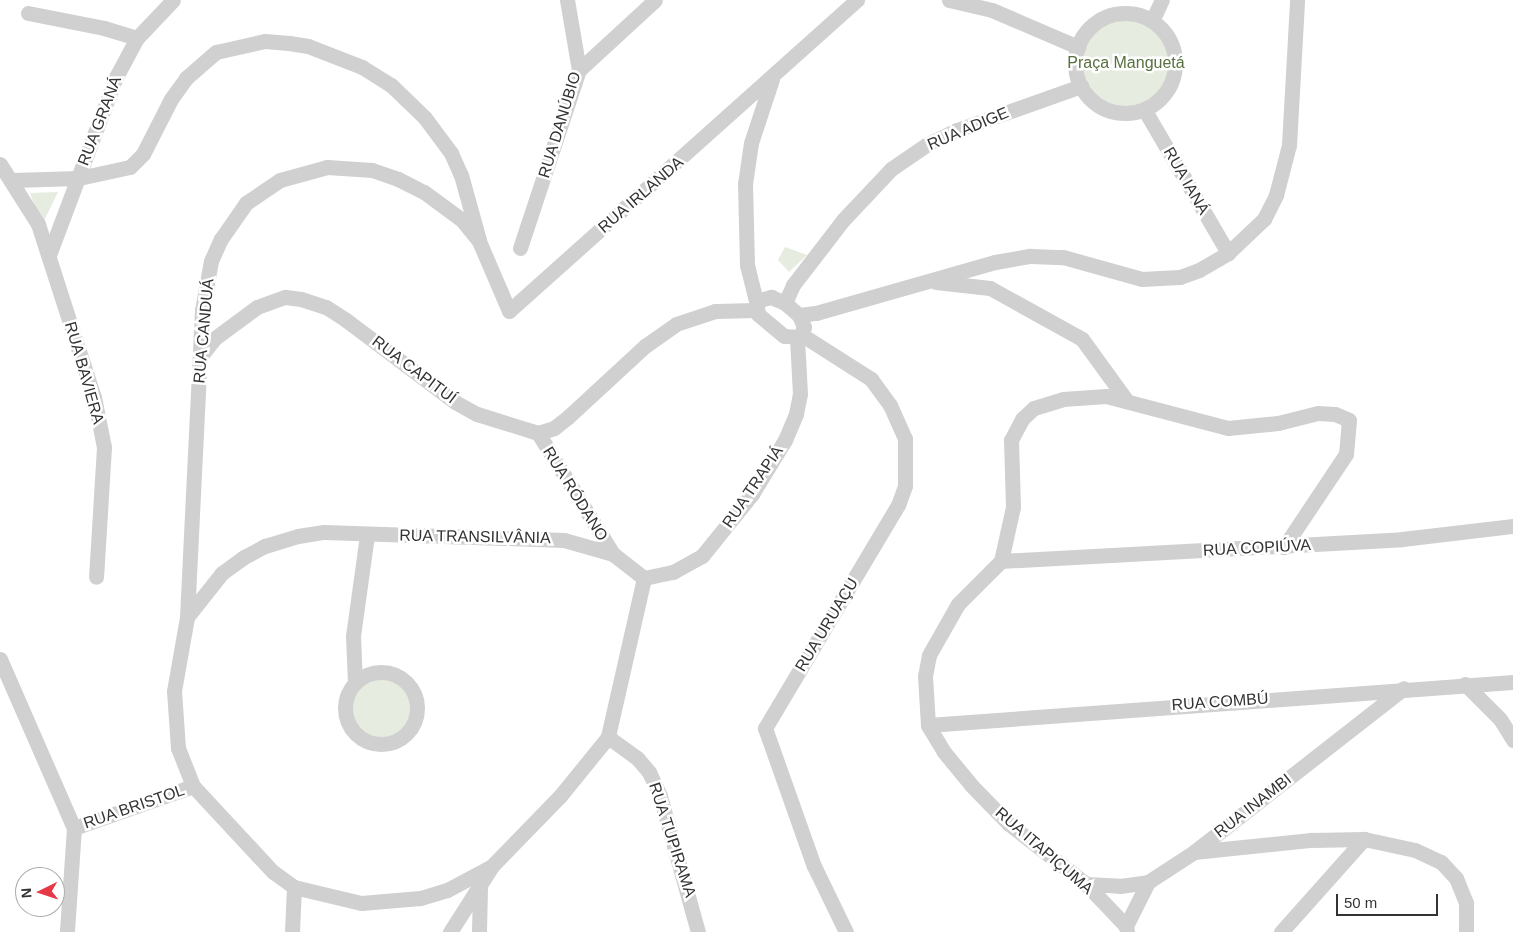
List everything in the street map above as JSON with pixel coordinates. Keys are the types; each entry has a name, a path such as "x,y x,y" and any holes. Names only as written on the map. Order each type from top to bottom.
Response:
{"street":[{"name":"RUA GRANÁ","path":"49,255 116,77 137,38 173,0"},
{"name":"RUA DANÚBIO","path":"520,248 579,70 567,0"},
{"path":"579,70 655,0"},
{"name":"RUA IRLANDA","path":"507,304 772,78 857,0"},
{"path":"949,0 992,10 1078,47"},
{"path":"1152,21 1162,0"},
{"path":"799,333 816,313 995,262 1047,256 1142,279 1173,277 1199,270 1228,253 1264,219 1276,195 1288,145 1297,0"},
{"path":"28,13 104,28 137,38"},
{"path":"1124,13 1152,21 1172,44 1174,75 1162,95 1144,109 1115,112 1102,107 1081,86 1076,67 1078,47 1085,33 1109,16 1124,13"},
{"path":"12,180 79,178 130,166 147,147 171,99 186,78 216,52 265,41 308,46 362,67 391,85 425,118 451,153 461,175 479,241"},
{"path":"772,78 751,143 745,184 746,265 756,300 779,332 799,333"},
{"name":"RUA ADIGE","path":"781,301 843,220 891,169 926,145 957,130 1081,86"},
{"name":"RUA IANÁ","path":"1144,109 1228,253"},
{"name":"RUA BAVIERA","path":"0,164 12,180 38,224 94,398 104,447 96,577"},
{"name":"RUA CANDUÁ","path":"187,618 200,357 207,282 221,239 246,203 280,180 326,167 372,170 424,192 462,220 479,241 507,304"},
{"path":"928,281 990,288 1082,339 1127,401"},
{"name":"RUA CAPITUÍ","path":"200,357 215,338 257,307 285,297 301,299 326,307 346,320 455,402 478,414 538,433"},
{"path":"538,433 554,428 568,417 645,346 676,324 697,315 733,310 756,300 781,301 799,333"},
{"name":"RUA URUAÇU","path":"799,333 871,379 890,405 905,438 905,486 898,505 764,728 814,866 844,929"},
{"name":"RUA TRAPIÁ","path":"644,578 673,572 702,556 737,516 785,440 796,414 800,394 799,333"},
{"path":"1001,561 1013,507 1011,440 1022,419 1034,408 1063,399 1106,396 1228,428 1278,423 1318,413 1335,414 1349,420 1346,454 1284,547"},
{"name":"RUA RÓDANO","path":"538,433 613,554"},
{"name":"RUA COPIÚVA","path":"1001,561 1402,540 1513,526"},
{"name":"RUA TRANSILVÂNIA","path":"324,532 367,535 535,536 583,544 613,554 644,578 608,737 560,796 492,866 447,890 391,902 361,904 294,887 273,872 193,786 178,748 174,711 176,671 187,618 222,573 265,546 298,536 324,532"},
{"path":"355,683 377,672 389,673 406,682 416,698 417,710 407,733 397,741 373,744 352,730 345,706 355,683 353,636 367,535"},
{"name":"RUA ITAPIÇUMA","path":"1001,561 958,604 929,655 925,676 928,725 944,752 1008,823 1086,884 1126,929 1148,882"},
{"path":"0,660 74,828 67,932"},
{"name":"RUA COMBÚ","path":"928,725 1404,688 1513,682"},
{"path":"1465,684 1500,719 1513,740"},
{"name":"RUA INAMBI","path":"1086,884 1120,886 1148,882 1194,852 1404,688"},
{"name":"RUA TUPIRAMA","path":"608,737 637,758 649,772 660,796 698,932"},
{"name":"RUA BRISTOL","path":"74,828 193,786"},
{"path":"1194,852 1311,840 1364,839 1415,850 1441,862 1456,878 1466,902 1466,932"},
{"path":"1281,932 1364,839"},
{"path":"450,932 492,866"},
{"path":"292,932 294,887"},
{"path":"479,932 480,887"},
{"path":"844,929 857,932"}],"green space":[{"name":"Praça Manguetá","path":"1126,18 1143,21 1158,31 1168,46 1171,63 1168,80 1158,95 1143,105 1126,108 1109,105 1094,95 1084,80 1081,63 1084,46 1094,31 1109,21"},
{"path":"58,192 42,225 30,193"},
{"path":"785,247 807,255 789,272 778,260"},
{"path":"375,677 387,677 404,686 411,697 413,709 411,721 404,732 387,741 375,741 363,736 354,727 349,715 349,703 354,691 363,682"}]}
